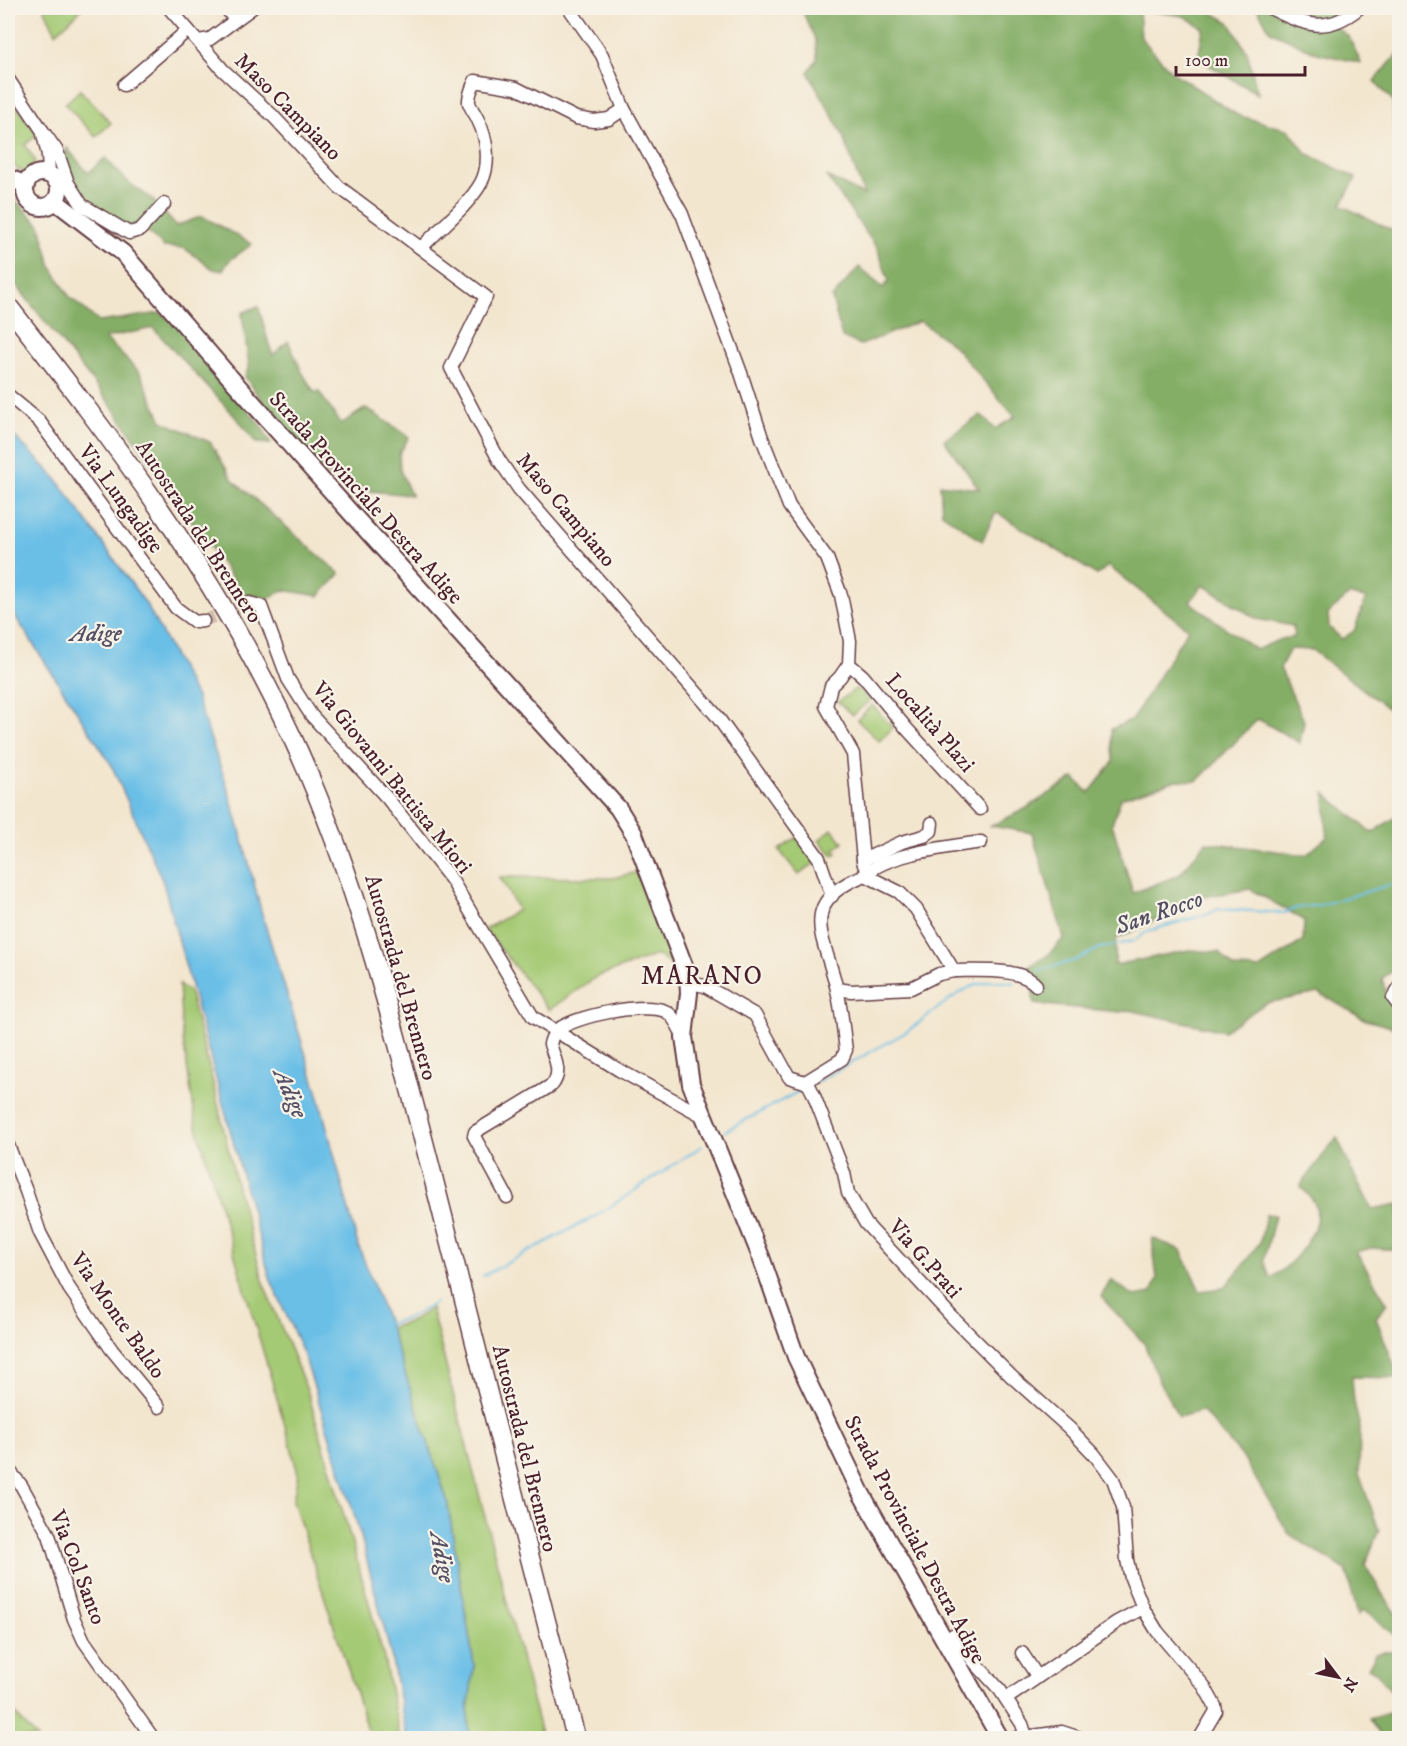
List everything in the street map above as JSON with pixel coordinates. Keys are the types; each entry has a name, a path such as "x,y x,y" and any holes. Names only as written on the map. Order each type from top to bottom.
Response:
{"highway":[{"name":"Autostrada del Brennero","path":"8,306 104,430 168,518 216,593 269,690 317,795 342,858 384,990 576,1738"},
{"name":"Autostrada del Brennero","path":"8,324 90,429 160,526 214,610 238,652 276,729 316,822 344,898 371,984 566,1738"}],"main road":[{"path":"40,172 50,174 59,186 59,194 55,201 43,207 30,203 24,191 25,184 31,176 40,172"},
{"path":"8,178 25,184"},
{"name":"Strada Provinciale Destra Adige","path":"55,201 123,253 227,374 618,808 634,834 690,983 684,1037 691,1084 761,1257 796,1356 861,1493 1000,1738"}],"street":[{"name":"Maso Campiano","path":"168,8 223,70 273,117 339,187 486,297 452,368 499,460 526,496 729,731 819,858 832,896"},
{"path":"226,8 235,20"},
{"path":"199,41 210,39 252,8"},
{"path":"569,8 602,55 624,109 682,214 741,373 762,438 789,506 827,558 841,595 850,641 849,664 831,686 826,706 853,754 865,875"},
{"path":"1270,8 1310,25 1329,25 1359,8"},
{"path":"124,85 188,30"},
{"path":"8,80 57,151 69,183 82,205 129,233 140,230 164,204"},
{"path":"421,248 468,201 481,183 487,167 487,150 480,123 469,102 470,91 475,81 516,88 576,118 594,121 609,118 624,109"},
{"path":"42,130 50,174"},
{"name":"Via Lungadige","path":"8,395 39,421 176,608 195,622 203,621"},
{"name":"Via Giovanni Battista Miori","path":"249,603 261,606 288,679 311,715 388,799 451,879 533,1017 556,1031"},
{"name":"Località Plazi","path":"849,664 863,676 907,729 980,809"},
{"path":"863,860 902,842 924,836 931,831 932,823"},
{"path":"690,983 705,986 755,1015 789,1077 809,1087 842,1059 846,1050 837,989 822,945 819,926 821,910 832,896 854,879 890,861 936,849 981,842"},
{"path":"865,875 899,892 916,909 954,971"},
{"path":"837,989 851,991 911,988 939,974 954,971 1013,973 1024,976 1036,985"},
{"path":"1400,986 1393,998 1400,1007"},
{"path":"507,1197 474,1136 475,1132 552,1085 557,1079 559,1071 550,1044 556,1031 589,1017 649,1008 666,1011 673,1017 684,1037"},
{"path":"556,1031 619,1070 703,1116"},
{"name":"Via G.Prati","path":"809,1087 844,1173 848,1193 866,1224 953,1318 1011,1376 1069,1428 1094,1454 1113,1479 1123,1507 1123,1532 1129,1569 1143,1608 1156,1631 1204,1686 1215,1706 1216,1711 1200,1738"},
{"name":"Via Monte Baldo","path":"8,1144 40,1233 69,1288 112,1350 159,1407"},
{"name":"Via Col Santo","path":"8,1469 21,1485 49,1535 74,1619 84,1641 153,1738"},
{"path":"1006,1699 1117,1622 1143,1608"},
{"path":"953,1635 1000,1690 1022,1724 1021,1737 1062,1732 1080,1738"},
{"path":"1022,1653 1037,1676"}],"green space":[{"path":"44,8 83,8 56,33"},
{"path":"801,8 1204,8 1229,22 1247,52 1258,94 1198,59 1203,28 1184,16 1139,10 1141,38 1172,72 1237,115 1289,130 1306,153 1356,178 1341,205 1399,234 1399,717 1312,650 1290,649 1280,668 1304,721 1300,743 1258,719 1197,781 1177,780 1121,798 1112,824 1133,893 1179,875 1206,842 1306,855 1327,837 1325,793 1372,833 1399,815 1399,967 1382,978 1386,993 1399,1006 1399,1029 1366,1020 1319,993 1266,1003 1224,1031 1129,1010 1121,1012 1034,1004 1030,966 1048,955 1064,938 1032,833 991,826 1025,809 1074,778 1089,793 1113,762 1111,729 1132,720 1188,629 1108,566 1097,575 996,512 982,541 942,513 940,484 979,489 944,440 981,415 995,429 1015,417 954,346 920,321 861,345 842,337 832,298 859,267 883,288 889,281 877,248 826,176 864,195 843,135 808,72 817,59 816,41","holes":["1203,585 1257,619 1293,626 1295,637 1281,639 1256,650 1190,602","1349,595 1366,598 1354,631 1342,639 1329,627 1328,614","1250,889 1304,920 1303,941 1259,969 1234,968 1219,952 1189,950 1115,965 1116,939 1203,897"]},
{"path":"1257,8 1328,8 1329,10 1347,8 1328,21 1349,37 1361,63 1317,53 1270,31"},
{"path":"1399,52 1399,123 1394,128 1393,102 1375,81"},
{"path":"80,90 111,123 96,137 65,104"},
{"path":"8,96 38,134 25,145 35,160 32,168 25,171 18,170 8,159"},
{"path":"67,148 88,173 105,158 128,182 152,199 176,226 202,216 252,244 229,261 222,271 213,269 184,248 164,247 146,230 127,236 93,211 65,160"},
{"path":"8,196 14,199 40,225 51,266 69,296 99,322 160,313 182,327 263,429 271,444 256,443 240,422 153,328 105,338 140,373 162,421 210,442 233,480 340,574 319,596 283,590 268,599 243,594 108,401 8,275"},
{"path":"258,306 273,355 288,341 314,392 319,392 341,424 366,408 409,437 399,454 400,470 411,495 369,491 325,473 261,400 245,377 249,366 242,313"},
{"path":"857,688 870,700 853,715 838,702"},
{"path":"872,705 893,728 879,741 857,720"},
{"path":"832,829 843,842 834,850 837,853 833,856 819,840"},
{"path":"799,836 817,861 799,875 779,850"},
{"path":"642,871 678,970 657,955 596,977 549,1010 485,929 518,910 500,877 613,878"},
{"path":"179,985 189,991 238,1191 265,1287 308,1393 350,1536 383,1654 400,1738 369,1738 293,1501 298,1474 289,1439 196,1124 182,1033"},
{"path":"1337,1137 1372,1209 1399,1204 1399,1250 1371,1248 1356,1252 1387,1303 1376,1318 1399,1378 1352,1377 1354,1402 1360,1428 1359,1474 1379,1530 1365,1565 1384,1597 1399,1616 1399,1638 1363,1610 1358,1615 1346,1570 1289,1534 1242,1456 1202,1411 1179,1417 1159,1382 1144,1343 1101,1297 1111,1280 1134,1296 1151,1293 1157,1279 1152,1238 1181,1250 1200,1291 1224,1288 1260,1242 1266,1214 1275,1215 1264,1261 1270,1278 1278,1273 1296,1257 1311,1236 1317,1214 1315,1204 1300,1186"},
{"path":"431,1308 542,1738 469,1738 468,1710 474,1665 447,1500 390,1328 412,1321"},
{"path":"1400,1649 1399,1701 1377,1673 1368,1668 1376,1654"},
{"path":"8,1706 37,1738 8,1738"},
{"path":"1399,1710 1399,1738 1382,1738 1369,1719"}],"water":[{"name":"Adige","path":"8,430 56,478 146,604 196,697 228,789 263,918 318,1094 358,1245 390,1328 447,1500 474,1665 468,1710 469,1738 407,1738 391,1655 361,1536 304,1355 270,1278 163,882 111,764 8,605"}],"waterway":[{"name":"San Rocco","path":"1038,971 1076,960 1100,948 1134,941 1148,931 1218,909 1285,913 1296,908 1320,905 1400,882"},
{"name":"San Rocco","path":"813,1084 908,1031 970,987 990,981 1015,983"},
{"name":"San Rocco","path":"725,1131 805,1088"},
{"path":"483,1276 599,1214 702,1146"},
{"path":"389,1324 411,1317 435,1303"}],"tunnel":[{"path":"203,621 249,603"}],"district":[{"name":"MARANO","path":"702,975"}]}
